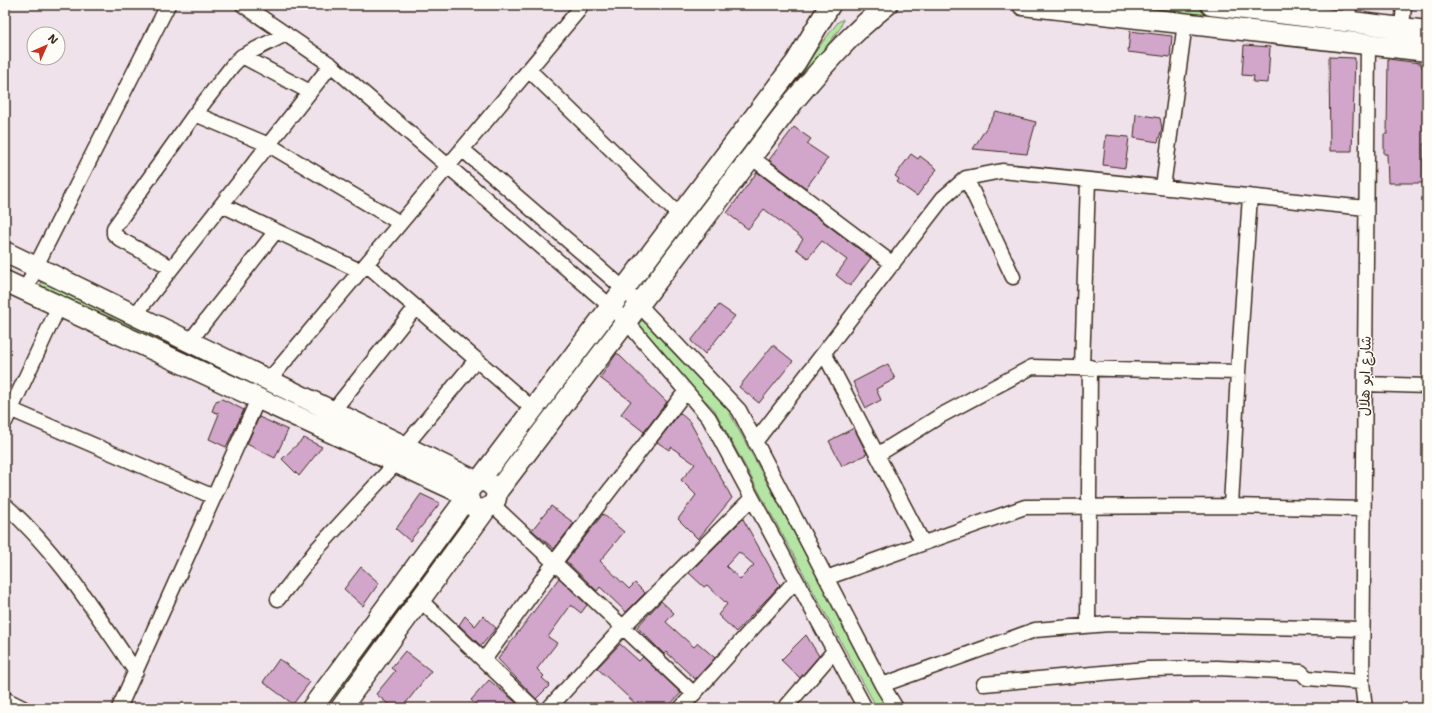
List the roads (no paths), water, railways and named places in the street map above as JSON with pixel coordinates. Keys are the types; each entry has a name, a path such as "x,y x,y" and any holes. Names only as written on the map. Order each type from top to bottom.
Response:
{"main road":[{"path":"318,706 532,409 796,62 830,5"},
{"path":"341,708 491,502 751,157 837,50 860,26 887,5"},
{"path":"1023,5 1427,51"},
{"path":"1211,5 1348,13 1402,28 1427,32"},
{"path":"5,252 333,411 401,455"},
{"path":"5,281 258,398 401,455 473,489"},
{"path":"473,489 474,507 491,502"}],"street":[{"path":"26,290 36,266 168,5"},
{"path":"243,5 331,65 627,322 709,418 865,708"},
{"path":"268,380 529,70 578,11 581,5"},
{"path":"1402,28 1404,5"},
{"path":"1163,187 1185,23"},
{"path":"172,268 121,240 114,234 114,228 194,114 232,65 242,56 286,34"},
{"name":"شارع ابو هلال","path":"1365,708 1362,682 1362,629 1368,44"},
{"path":"242,56 310,92"},
{"path":"135,315 331,65"},
{"path":"529,70 680,216"},
{"path":"194,114 269,145 400,223"},
{"path":"462,149 624,289 739,410 882,685 896,708"},
{"path":"751,157 893,264"},
{"path":"755,442 943,198 966,178 1002,171 1366,208"},
{"path":"966,178 1013,277"},
{"path":"1088,180 1086,367 1089,507 1088,626"},
{"path":"1231,506 1238,372 1250,196"},
{"path":"222,204 276,231 363,268 416,308 532,409"},
{"path":"190,341 276,231"},
{"path":"59,306 7,413 214,497"},
{"path":"333,411 416,308"},
{"path":"824,353 923,543"},
{"path":"278,599 318,548 401,455 476,360"},
{"path":"877,455 940,416 1032,367 1086,367 1238,372"},
{"path":"1365,384 1427,386"},
{"path":"484,660 554,563 686,391"},
{"path":"119,708 258,398"},
{"path":"549,708 623,628 752,498"},
{"path":"491,502 694,694"},
{"path":"5,505 46,548 80,591 136,672"},
{"path":"826,578 1025,507 1231,506 1364,509"},
{"path":"681,708 796,580"},
{"path":"420,600 534,708"},
{"path":"882,685 1035,630 1109,624 1362,629"},
{"path":"786,708 834,651"},
{"path":"984,684 1146,669 1209,668 1301,672 1307,678 1362,682"},
{"path":"5,699 23,708"}]}
